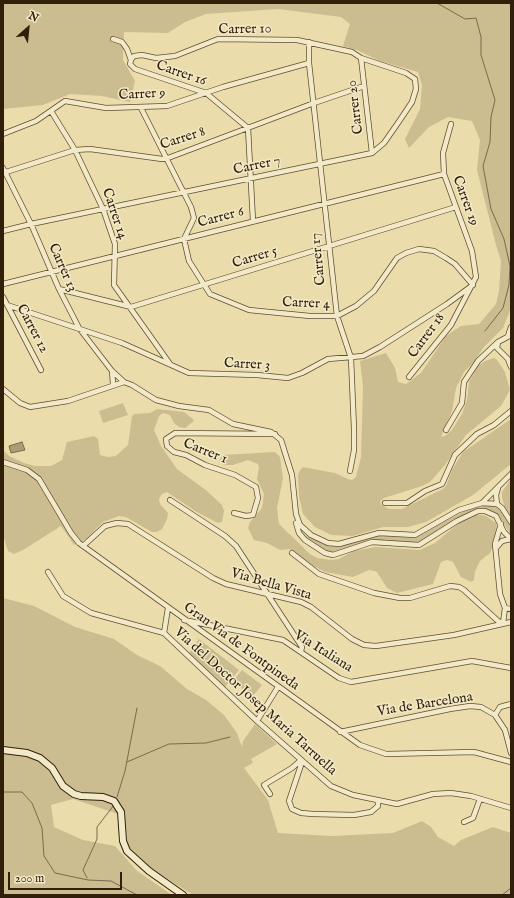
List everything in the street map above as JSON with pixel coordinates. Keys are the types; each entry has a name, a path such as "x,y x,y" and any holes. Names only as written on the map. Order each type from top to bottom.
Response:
{"main road":[{"path":"3,750 27,753 40,758 52,768 64,786 74,794 81,796 103,797 114,801 121,812 122,841 127,851 149,871 184,895"}],"street":[{"name":"Carrer 16","path":"113,39 122,42 127,49 131,60 130,64 135,69 206,93 248,128"},
{"name":"Carrer 10","path":"131,60 134,56 142,55 156,58 175,56 218,39 297,40 352,52 361,58"},
{"name":"Carrer 17","path":"309,42 309,63 337,316 351,358 354,450 350,471"},
{"name":"Carrer 20","path":"361,58 372,153"},
{"path":"361,58 406,73 415,79 416,89 412,102 384,143 372,153"},
{"name":"Carrer 9","path":"3,134 36,121 66,101 106,108 167,106 309,63"},
{"name":"Carrer 8","path":"4,171 75,150 90,149 162,159 168,158 314,102 364,86"},
{"path":"141,108 168,158 194,218 184,240"},
{"name":"Carrer 14","path":"51,111 75,150 103,209 114,244 114,284 171,366"},
{"name":"Carrer 19","path":"451,124 443,153 444,174 472,251 476,277 472,285"},
{"path":"248,128 253,221"},
{"name":"Carrer 7","path":"3,232 30,224 372,153"},
{"name":"Carrer 13","path":"4,171 59,289 80,328 112,371 124,382 132,385 156,400 180,406 209,410 233,424 266,430 275,434"},
{"name":"Carrer 6","path":"3,284 444,174"},
{"name":"Carrer 5","path":"131,307 456,207"},
{"name":"Carrer 4","path":"184,240 189,261 210,294 248,310 303,316 337,316 356,306 374,291 397,258 406,253 419,249 434,251 455,264 472,285"},
{"name":"Carrer 3","path":"7,305 122,343 189,373 257,375 288,378 302,373 328,359 363,356 380,348 447,304 472,285"},
{"name":"Carrer 18","path":"409,377 451,326 472,285"},
{"path":"59,289 131,307"},
{"name":"Carrer 12","path":"3,297 41,370"},
{"path":"446,430 462,403 464,382 478,360 498,342 510,335 511,327"},
{"path":"498,342 497,348 508,359 511,367"},
{"path":"112,371 113,384"},
{"path":"3,389 20,403 30,407 68,401 113,384 124,382"},
{"path":"385,503 407,502 425,491 442,484 455,455 477,434 494,425 511,411"},
{"name":"Carrer 1","path":"234,513 246,516 252,515 258,498 256,487 235,475 205,465 186,455 174,452 167,446 166,439 168,435 175,433 275,434"},
{"path":"275,434 281,440 292,475 298,520 303,529 311,535 334,545 379,533 415,536 459,510 482,503 497,504 502,508 511,522"},
{"name":"Gran Via de Fontpineda","path":"3,462 27,470 39,479 71,533 83,546 278,688 360,745 386,754 474,752 511,762"},
{"path":"482,503 511,474"},
{"path":"497,504 496,495 499,486"},
{"path":"170,500 225,536 236,546 302,647 301,651"},
{"path":"295,503 295,521 299,533 305,540 317,549 333,555 372,542 419,545 456,521 478,511 485,510 496,516 504,532 511,539"},
{"name":"Via Bella Vista","path":"83,546 105,526 117,523 128,524 213,578 226,584 301,602 311,607 352,639 364,645 376,646 454,636 511,622"},
{"path":"292,553 319,574 374,593 400,598 417,598 450,586 459,587 472,595 498,621 503,623 505,608 500,594 495,544 501,524"},
{"path":"496,548 502,541 511,539"},
{"name":"Via del Doctor Josep Maria Tarruella","path":"48,572 63,596 91,614 164,633 257,721 331,786 353,795 397,804 433,794 451,793 480,799 511,808"},
{"path":"164,633 168,608"},
{"path":"505,608 511,609"},
{"name":"Via Italiana","path":"184,620 278,638 301,651 334,675 351,682 458,663 472,662 500,665"},
{"path":"500,665 511,663"},
{"path":"500,665 511,668"},
{"path":"257,721 278,688"},
{"path":"511,704 500,707 495,715 505,730 511,753"},
{"name":"Via de Barcelona","path":"340,732 470,706 481,707 495,715"},
{"path":"270,794 264,785 301,761"},
{"path":"301,761 288,801 292,809 301,813 354,815 371,812 378,806 378,801"},
{"path":"464,822 473,818 480,799"}],"shaded area":[{"path":"3,3 511,3 511,308 503,328 484,347 474,362 464,372 456,388 452,411 441,437 445,436 452,430 462,414 467,400 469,382 478,366 485,361 494,358 497,360 505,372 510,390 501,406 466,435 445,465 430,482 384,498 380,501 381,505 389,509 402,509 443,489 446,486 452,470 463,452 511,419 511,464 473,495 426,522 408,527 383,527 353,536 331,535 315,527 303,514 299,497 298,475 303,467 335,473 352,480 356,477 361,457 363,387 360,361 386,353 395,368 398,382 406,384 421,373 446,336 461,326 479,324 496,304 499,291 501,261 477,170 480,140 472,121 448,117 429,127 409,148 405,139 420,109 422,85 418,72 380,61 357,50 343,46 350,24 341,17 278,9 206,14 185,22 168,33 124,32 123,60 135,81 130,102 102,96 70,94 43,105 3,109"},
{"path":"123,403 128,415 103,423 99,411"},
{"path":"157,409 184,412 193,419 194,421 185,428 179,427 174,423 170,415 163,413 159,416 154,430 161,446 177,469 207,491 222,505 224,511 222,522 218,523 195,511 167,492 162,494 159,499 160,504 168,513 167,519 162,529 157,532 152,532 126,517 119,516 103,522 86,539 74,545 61,526 23,550 14,554 8,551 3,535 3,450 9,456 24,463 35,466 51,466 62,460 67,442 94,436 98,439 100,455 108,457 116,456 128,445 132,416 134,414 150,413"},
{"path":"22,442 25,450 11,453 9,446"},
{"path":"275,452 280,457 283,478 277,508 279,524 310,554 317,558 331,560 339,559 353,551 376,547 420,550 435,543 466,517 475,514 486,516 496,523 497,530 493,547 490,553 480,561 475,571 474,580 471,582 461,577 453,562 447,560 441,562 433,584 397,593 387,588 377,572 374,571 369,570 353,577 325,572 312,565 290,549 280,550 267,543 254,540 248,528 250,522 262,508 264,494 257,479 258,464 248,460 233,465 224,465 219,461 222,455"},
{"path":"511,479 511,517 505,509 502,492"},
{"path":"489,505 501,509 511,525 511,535 498,515 485,508 462,516 419,542 375,541 329,553 307,539 306,536 324,544 337,547 379,535 412,538 417,537 468,509"},
{"path":"3,598 34,606 75,627 114,639 137,655 160,666 187,689 206,700 224,715 237,733 242,747 243,741 255,724 277,744 251,759 253,763 244,768 268,800 278,833 332,836 393,833 422,821 431,827 438,837 454,846 461,840 493,827 511,833 511,895 193,895 155,871 128,846 124,816 73,799 51,805 54,827 83,840 115,846 137,871 172,895 3,895"},
{"path":"199,639 239,670 225,687 189,653"},
{"path":"242,670 262,685 252,697 233,681"}],"waterway":[{"path":"437,3 465,19 476,18 481,37 481,55 495,100 491,117 490,142 483,166 491,209 504,239 510,266 509,285 503,308 485,331"},
{"path":"117,797 125,771 137,708"},
{"path":"127,762 169,744 206,743 230,737"},
{"path":"3,792 22,792 32,803 42,828 44,856 55,873 88,880 111,881 137,895"},
{"path":"87,878 83,870 97,839 97,827 114,805"},
{"path":"502,895 511,888"}]}
